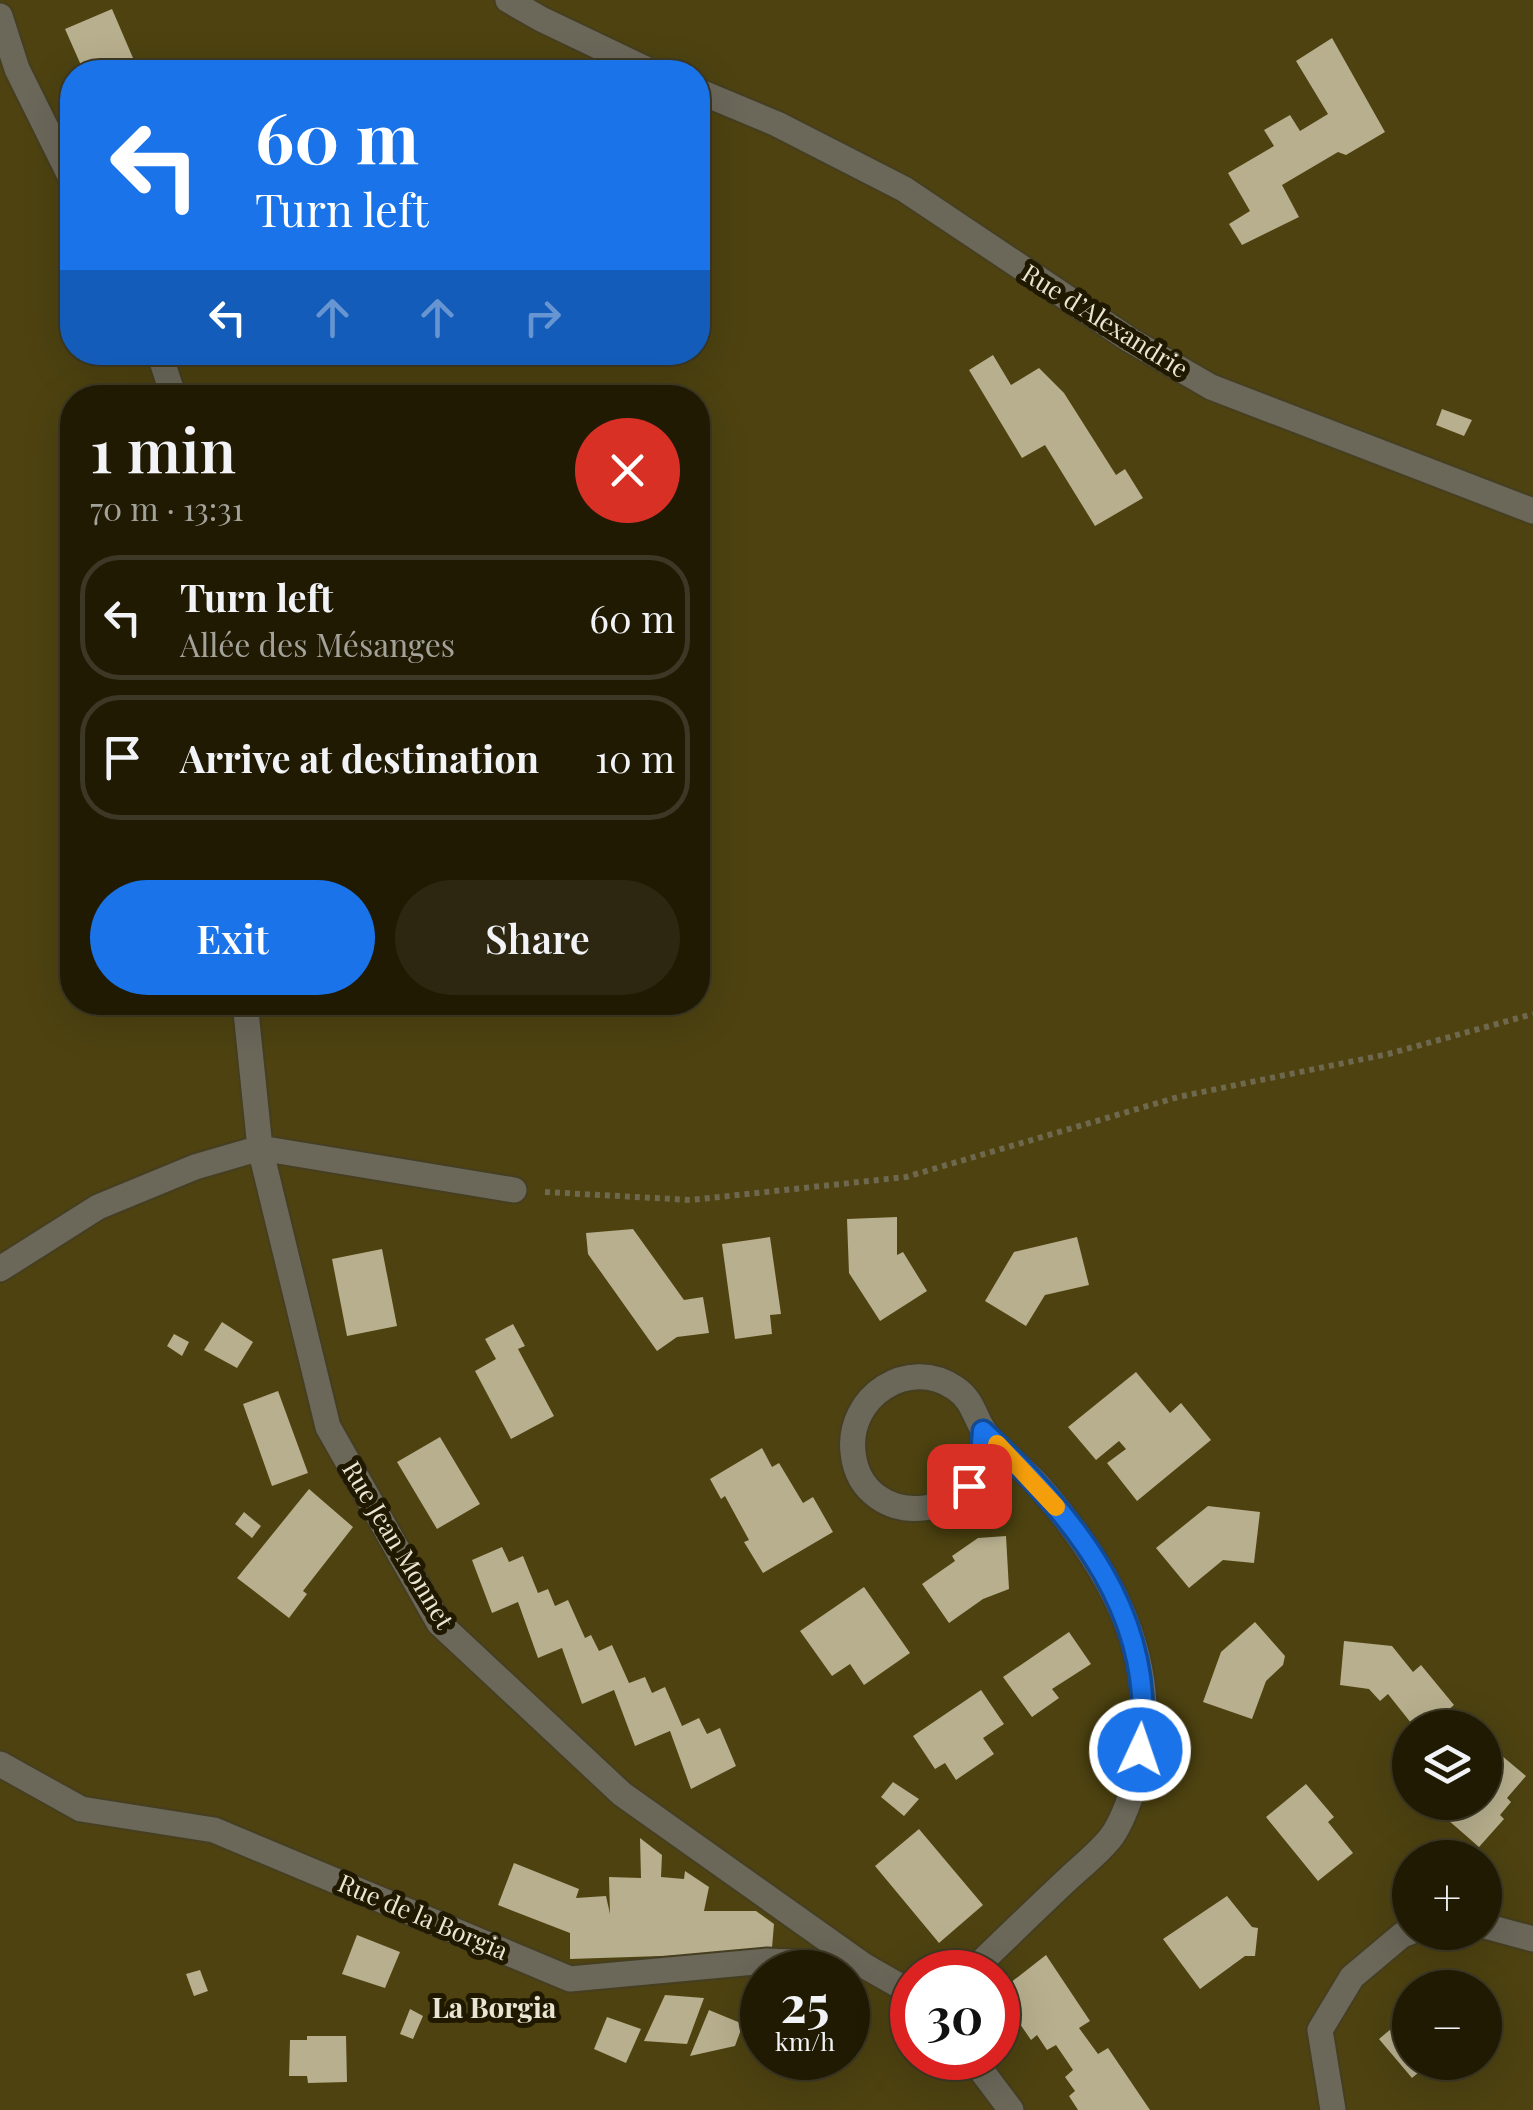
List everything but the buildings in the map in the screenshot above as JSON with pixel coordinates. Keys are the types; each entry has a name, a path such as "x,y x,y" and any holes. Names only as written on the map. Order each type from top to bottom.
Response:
{"street":[{"path":"508,0 540,20 626,60"},
{"path":"0,16 17,69 60,156"},
{"name":"Rue d’Alexandrie","path":"710,96 777,124 904,189 1130,340 1211,387 1533,510"},
{"name":"Rue Jean Monnet","path":"246,1015 260,1148 328,1428 440,1623 622,1794 843,1950"},
{"path":"0,1269 98,1208 195,1168 260,1148 514,1190"},
{"path":"983,1431 984,1454 976,1477 960,1495 940,1506 916,1509 893,1505 865,1483 854,1462 852,1438 858,1415 881,1388 903,1378 926,1378 955,1388 974,1409 983,1431 1023,1468 1077,1530 1118,1599 1139,1654 1145,1719 1136,1781 1113,1835 993,1950"},
{"name":"Rue de la Borgia","path":"0,1764 81,1810 214,1830 570,1979 740,1963"},
{"path":"1502,1930 1533,1938"},
{"path":"1333,2110 1320,2030 1352,1978 1392,1944"},
{"path":"988,2080 1011,2110"}],"path":[{"path":"514,1190 691,1200 906,1177 1178,1097 1388,1054 1533,1014"}],"shaded area":[{"path":"0,0 1533,0 1533,2110 0,2110"}],"slow traffic":[{"path":"997,1444 1056,1507"}],"district":[{"name":"La Borgia","path":"494,2008"}],"route":[{"path":"969,1486 984,1454 983,1431 1023,1468 1077,1530 1118,1599 1139,1654 1145,1719 1140,1750"}]}
